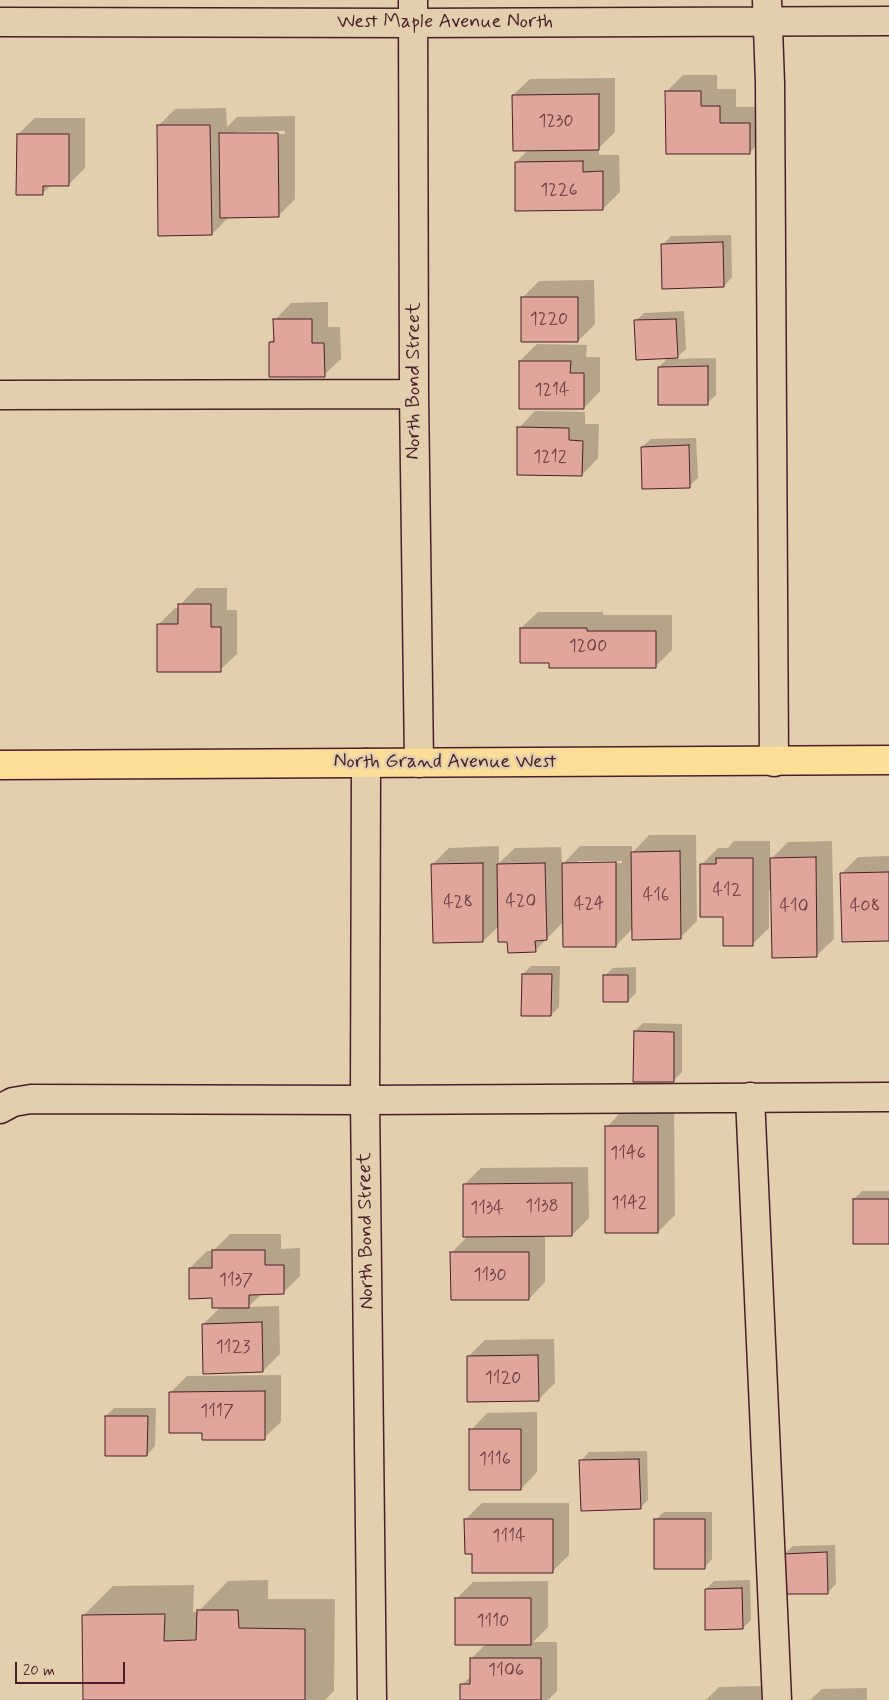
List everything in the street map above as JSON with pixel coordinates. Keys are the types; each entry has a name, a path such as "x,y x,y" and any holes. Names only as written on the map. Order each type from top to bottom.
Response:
{"main road":[{"name":"North Grand Avenue West","path":"0,765 889,760"}],"street":[{"name":"West Maple Avenue North","path":"0,22 413,12 767,10 889,21"},
{"path":"767,10 770,92 774,762"},
{"name":"North Bond Street","path":"413,12 414,394 419,763"},
{"path":"0,395 414,394"},
{"name":"North Bond Street","path":"366,763 365,1100 372,1700"},
{"path":"750,1097 777,1700"},
{"path":"0,1110 13,1102 31,1099 365,1100 889,1097"}],"building":[{"path":"665,91 701,91 701,106 720,106 720,123 750,123 750,154 666,154"},
{"path":"599,94 599,150 513,151 512,95"},
{"path":"157,125 210,125 212,235 158,236"},
{"path":"219,133 278,133 279,217 220,218"},
{"path":"17,134 69,134 69,186 43,186 43,195 16,195"},
{"path":"583,161 583,172 603,171 603,210 515,211 515,162"},
{"path":"723,242 724,287 662,289 661,244"},
{"path":"521,297 578,297 578,342 521,342"},
{"path":"273,319 312,319 312,343 324,343 325,377 269,377 269,342 274,342"},
{"path":"676,319 678,358 636,360 634,320"},
{"path":"519,361 571,361 570,373 584,373 584,409 519,409"},
{"path":"708,366 708,405 658,405 658,367"},
{"path":"517,427 569,428 569,440 583,441 582,476 517,475"},
{"path":"689,445 690,488 642,489 641,447"},
{"path":"178,604 211,604 211,627 221,627 221,672 157,672 157,624 178,624"},
{"path":"520,628 587,628 587,631 656,631 656,668 549,668 549,663 520,663"},
{"path":"680,851 681,939 632,940 631,852"},
{"path":"816,857 817,957 772,958 770,858"},
{"path":"716,858 753,858 753,946 723,946 723,917 700,917 700,864 716,864"},
{"path":"616,862 616,947 563,947 562,863"},
{"path":"483,863 483,942 433,943 431,864"},
{"path":"545,863 547,940 535,941 536,952 508,953 507,942 498,942 497,864"},
{"path":"889,872 889,941 842,942 840,873"},
{"path":"522,974 552,974 551,1016 521,1016"},
{"path":"603,975 628,975 628,1002 603,1002"},
{"path":"634,1031 674,1032 674,1082 633,1082"},
{"path":"605,1126 658,1126 658,1233 605,1233"},
{"path":"572,1183 572,1236 463,1237 463,1184"},
{"path":"853,1199 889,1199 889,1244 853,1244"},
{"path":"212,1250 265,1250 265,1265 284,1265 284,1294 249,1295 249,1308 212,1308 212,1298 189,1299 189,1268 212,1268"},
{"path":"450,1252 529,1252 529,1300 451,1300"},
{"path":"262,1322 263,1372 203,1374 202,1324"},
{"path":"538,1355 539,1401 467,1402 467,1356"},
{"path":"265,1391 265,1440 202,1440 202,1433 169,1433 169,1392"},
{"path":"105,1416 148,1416 147,1456 105,1456"},
{"path":"469,1429 521,1429 521,1490 469,1490"},
{"path":"639,1459 641,1509 581,1511 579,1460"},
{"path":"464,1519 553,1519 553,1573 472,1573 472,1554 465,1554"},
{"path":"654,1519 705,1519 705,1569 654,1569"},
{"path":"827,1552 828,1594 784,1594 783,1554"},
{"path":"742,1588 743,1629 705,1630 705,1589"},
{"path":"455,1598 531,1598 531,1645 455,1645"},
{"path":"197,1610 238,1610 239,1628 305,1629 305,1700 83,1700 82,1615 165,1614 164,1641 196,1640"},
{"path":"470,1658 541,1658 541,1700 460,1700 460,1684 470,1684"}]}
